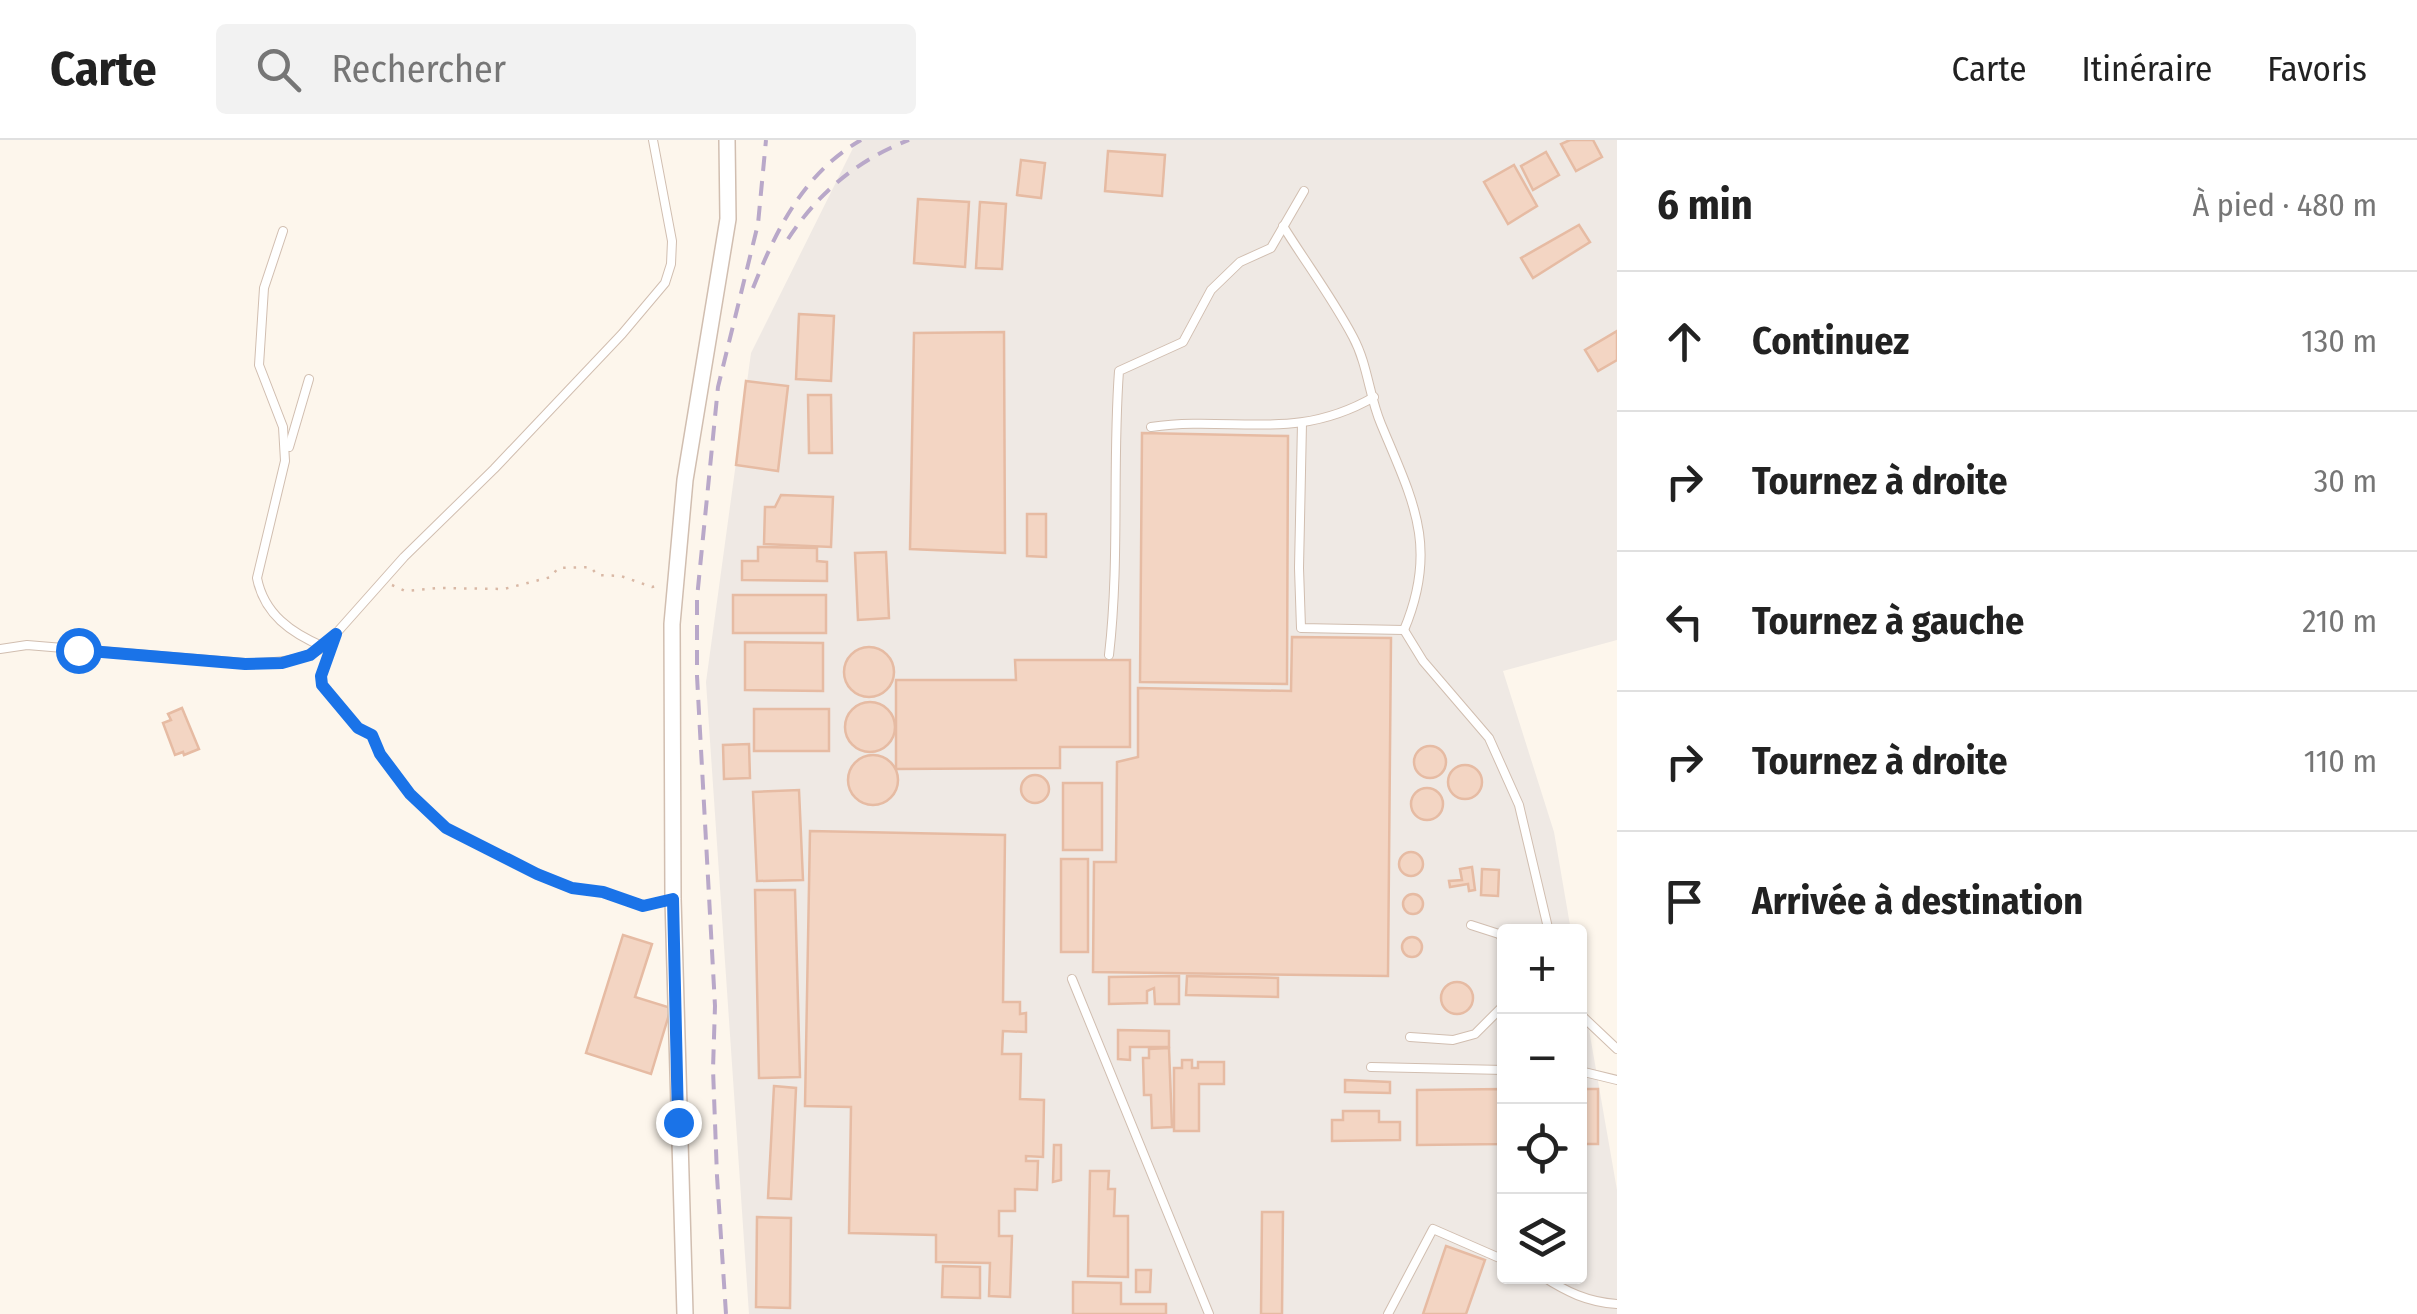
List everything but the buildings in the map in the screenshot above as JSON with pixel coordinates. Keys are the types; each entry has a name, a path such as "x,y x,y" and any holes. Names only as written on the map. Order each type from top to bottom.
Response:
{"street":[{"path":"685,1314 673,899 674,587 684,480 728,219 727,140"}],"lane":[{"path":"0,649 27,644 245,664 282,663 310,655 324,646 650,304 665,283 672,241 653,140"},
{"path":"1109,655 1116,580 1118,371 1182,342 1211,290 1240,262 1270,248 1304,191"},
{"path":"1283,226 1353,336 1370,375 1379,419 1416,508 1421,540 1420,574 1404,630 1423,661 1490,738 1519,805 1547,924"},
{"path":"283,231 264,288 259,364 283,427 286,461"},
{"path":"308,379 256,578 260,594 272,612 300,637 324,646"},
{"path":"1152,428 1176,424 1279,427 1351,410 1374,397"},
{"path":"1302,423 1302,628 1404,630"},
{"path":"1471,925 1497,933"},
{"path":"1072,979 1209,1314"},
{"path":"1410,1038 1453,1040 1475,1034 1497,1011"},
{"path":"1587,1021 1617,1049"},
{"path":"1371,1067 1497,1070"},
{"path":"1587,1073 1617,1080"},
{"path":"1388,1314 1432,1230 1497,1257"},
{"path":"1556,1284 1581,1298 1617,1304"}],"path":[{"path":"383,581 405,590 504,589 551,577 558,568 568,565 591,567 597,575 622,576 652,587 674,587"},
{"path":"336,634 321,676 322,685 358,728 372,735 380,754 410,794 446,828 572,888 603,892 643,906 673,899"}],"shaded area":[{"path":"857,140 1617,140 1617,640 1503,671 1554,832 1570,924 1497,924 1497,1284 1587,1284 1587,1018 1617,1190 1617,1314 749,1314 706,682 751,353"}],"railway":[{"path":"726,1314 717,1176 715,1006 697,676 697,598 718,387 758,224 766,140"},
{"path":"753,288 772,244 808,186 841,153 861,140"},
{"path":"788,239 812,207 840,180 872,157 909,140"}],"route":[{"path":"78,650 245,664 282,663 310,655 336,634 321,676 322,685 358,728 372,735 380,754 410,794 446,828 572,888 603,892 643,906 673,899 678,1122"}]}
